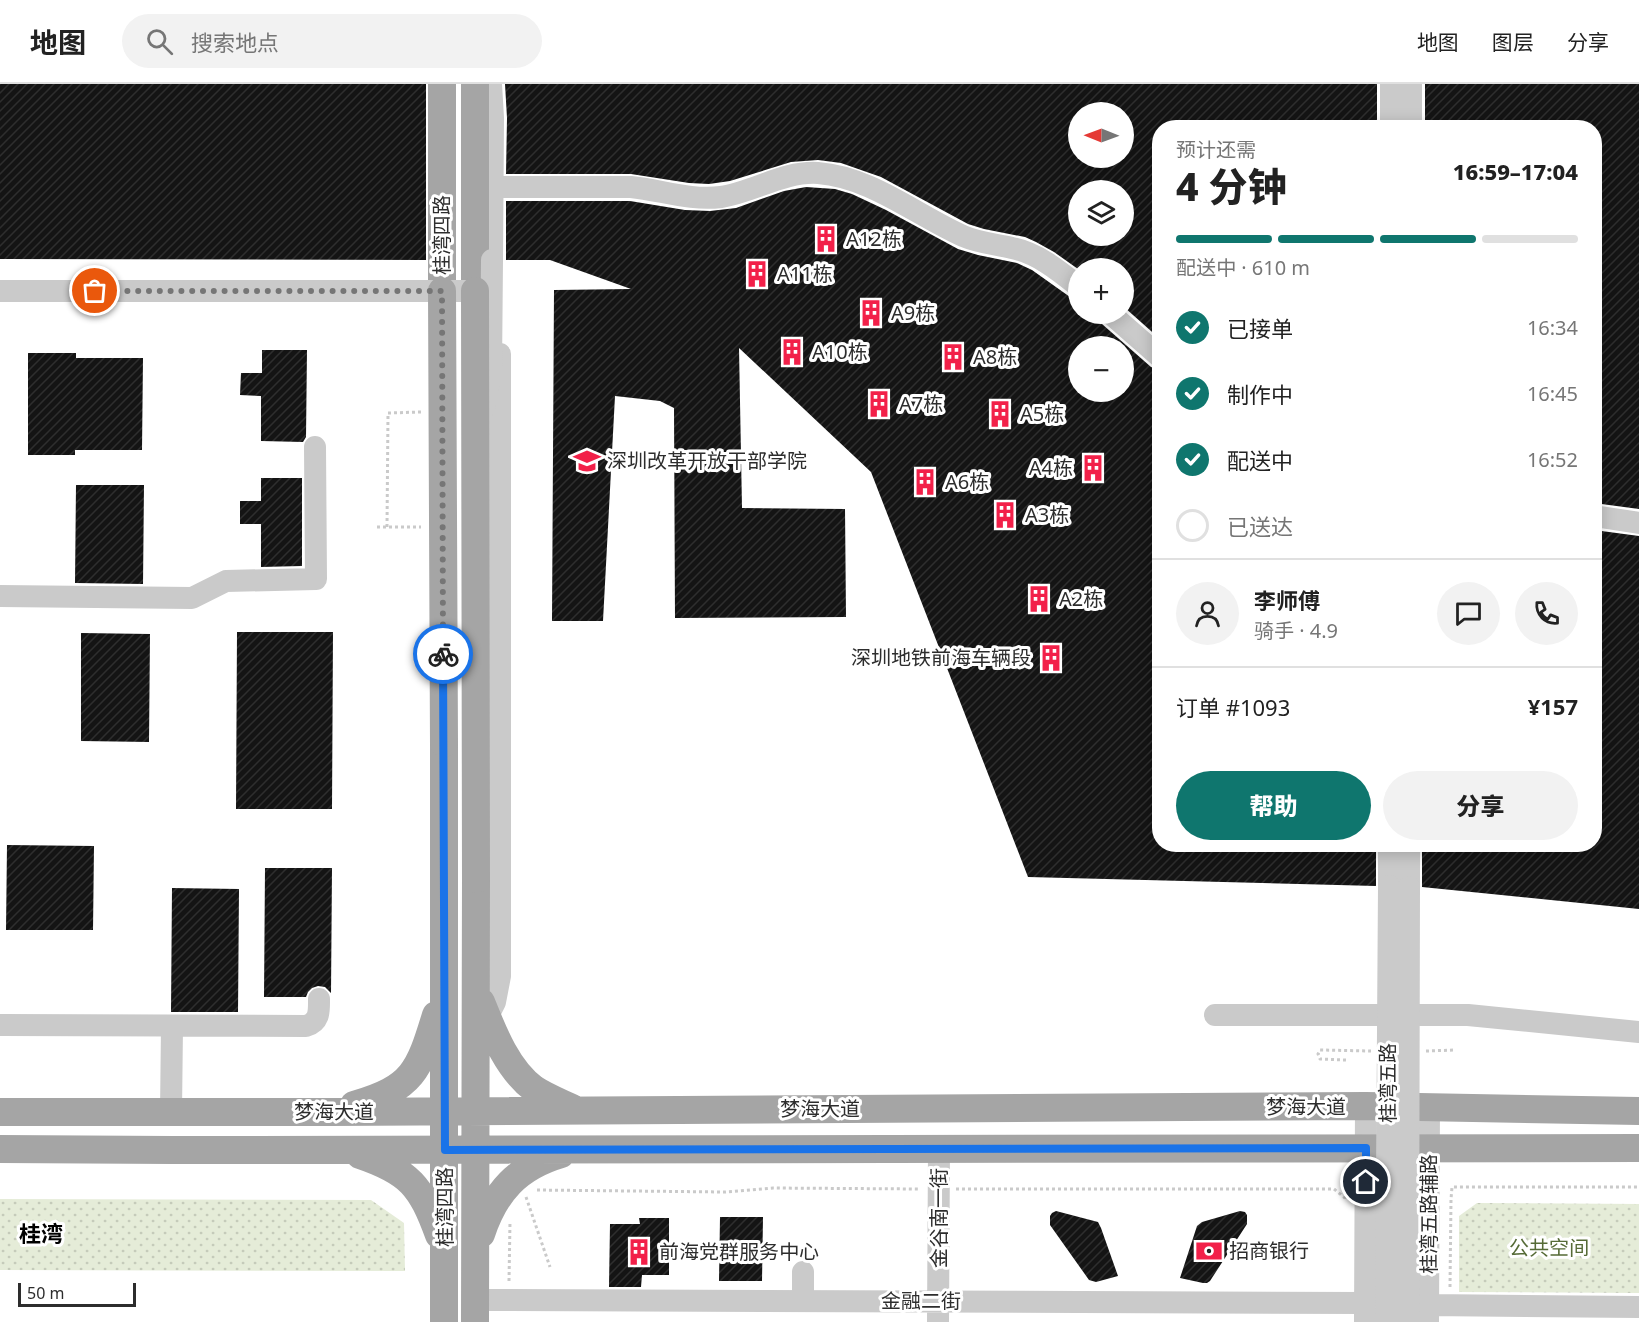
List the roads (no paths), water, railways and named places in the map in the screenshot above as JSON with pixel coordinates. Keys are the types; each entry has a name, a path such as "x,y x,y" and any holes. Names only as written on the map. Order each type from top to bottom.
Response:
{"main road":[{"name":"桂湾四路","path":"442,84 444,1322"},
{"name":"桂湾四路","path":"475,84 484,260 476,460 477,992 482,1028 477,1111 476,1311"},
{"path":"330,1112 373,1100 393,1091 409,1078 427,1046 444,987"},
{"path":"482,1028 524,1080 547,1096 579,1110"},
{"name":"梦海大道","path":"0,1112 1366,1106 1639,1111"},
{"name":"梦海大道","path":"0,1149 1639,1148"},
{"path":"476,1250 495,1201 512,1179 537,1163 579,1149"},
{"path":"344,1150 398,1170 412,1182 425,1200 444,1250"}],"street":[{"path":"428,84 429,166 442,207"},
{"path":"484,260 493,187 491,84"},
{"path":"1390,120 1391,84"},
{"path":"1411,84 1411,120"},
{"path":"493,187 631,187 700,198 741,193 777,178 799,173 836,175 879,192 969,238 1035,255 1068,279"},
{"path":"0,291 483,291"},
{"path":"0,302 500,301 500,976 495,1002 482,1028"},
{"path":"1122,324 1152,350"},
{"path":"0,596 192,598 226,580 316,579 315,447"},
{"path":"1602,517 1639,523"},
{"name":"桂湾五路","path":"1391,852 1399,887 1408,1322"},
{"name":"桂湾五路","path":"1386,1322 1399,887 1407,852"},
{"path":"0,1025 306,1026 317,1019 319,999"},
{"path":"1215,1015 1468,1015 1639,1032"},
{"path":"171,1112 172,1026"},
{"path":"1365,1312 1366,1106"},
{"name":"桂湾五路辅路","path":"1429,1107 1436,1311"},
{"name":"金谷南一街","path":"938,1312 939,1149"},
{"path":"802,1272 803,1301"},
{"name":"金融二街","path":"476,1311 509,1300 656,1290 938,1312 1100,1302 1197,1302 1365,1312"},
{"path":"1100,1302 1113,1322"},
{"path":"1184,1322 1197,1302"},
{"path":"1436,1311 1639,1307"}],"place":[{"name":"A12栋","path":"826,239"},
{"name":"A11栋","path":"757,274"},
{"name":"A9栋","path":"871,313"},
{"name":"A10栋","path":"792,352"},
{"name":"A8栋","path":"953,357"},
{"name":"A7栋","path":"879,404"},
{"name":"A5栋","path":"1000,414"},
{"name":"深圳改革开放干部学院","path":"587,461"},
{"name":"A4栋","path":"1093,468"},
{"name":"A6栋","path":"925,482"},
{"name":"A3栋","path":"1005,515"},
{"name":"A2栋","path":"1039,599"},
{"name":"深圳地铁前海车辆段","path":"1051,658"},
{"name":"招商银行","path":"1209,1251"},
{"name":"前海党群服务中心","path":"639,1252"}],"district":[{"name":"桂湾","path":"41,1234"}],"park label":[{"name":"公共空间","path":"1549,1248"}]}
